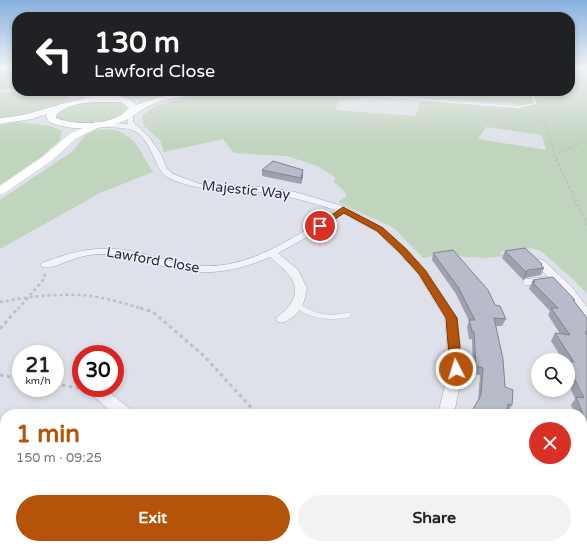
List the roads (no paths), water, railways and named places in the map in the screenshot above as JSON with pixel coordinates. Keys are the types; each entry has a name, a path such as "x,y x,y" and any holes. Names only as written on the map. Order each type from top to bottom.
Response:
{"main road":[{"path":"69,138 69,131 52,120 50,116 76,96"},
{"path":"94,96 119,100 164,99"},
{"path":"0,191 48,158 69,138 81,130 118,120 132,113 144,104 182,96"},
{"path":"2,121 85,100 109,99"},
{"path":"119,100 132,104 134,108 132,113"},
{"path":"2,121 29,120 58,123 70,126 99,124"}],"street":[{"name":"Majestic Way","path":"132,113 129,121 146,138 157,154 164,170 170,176 204,187 263,190 296,195 343,209 380,230 403,251 422,272 451,318 456,369 447,409"},
{"path":"99,124 124,125 136,129"},
{"name":"Lawford Close","path":"46,265 70,255 88,251 113,251 127,253 192,270 220,269 248,263 271,253 320,226 343,209"},
{"path":"271,253 294,272 301,288 297,305 282,319"},
{"path":"539,262 557,278 587,315"},
{"path":"529,282 557,278"},
{"path":"104,397 119,409"}],"lane":[{"path":"390,97 518,107 536,103 533,96"},
{"path":"297,305 308,314 327,318 348,315"}]}
